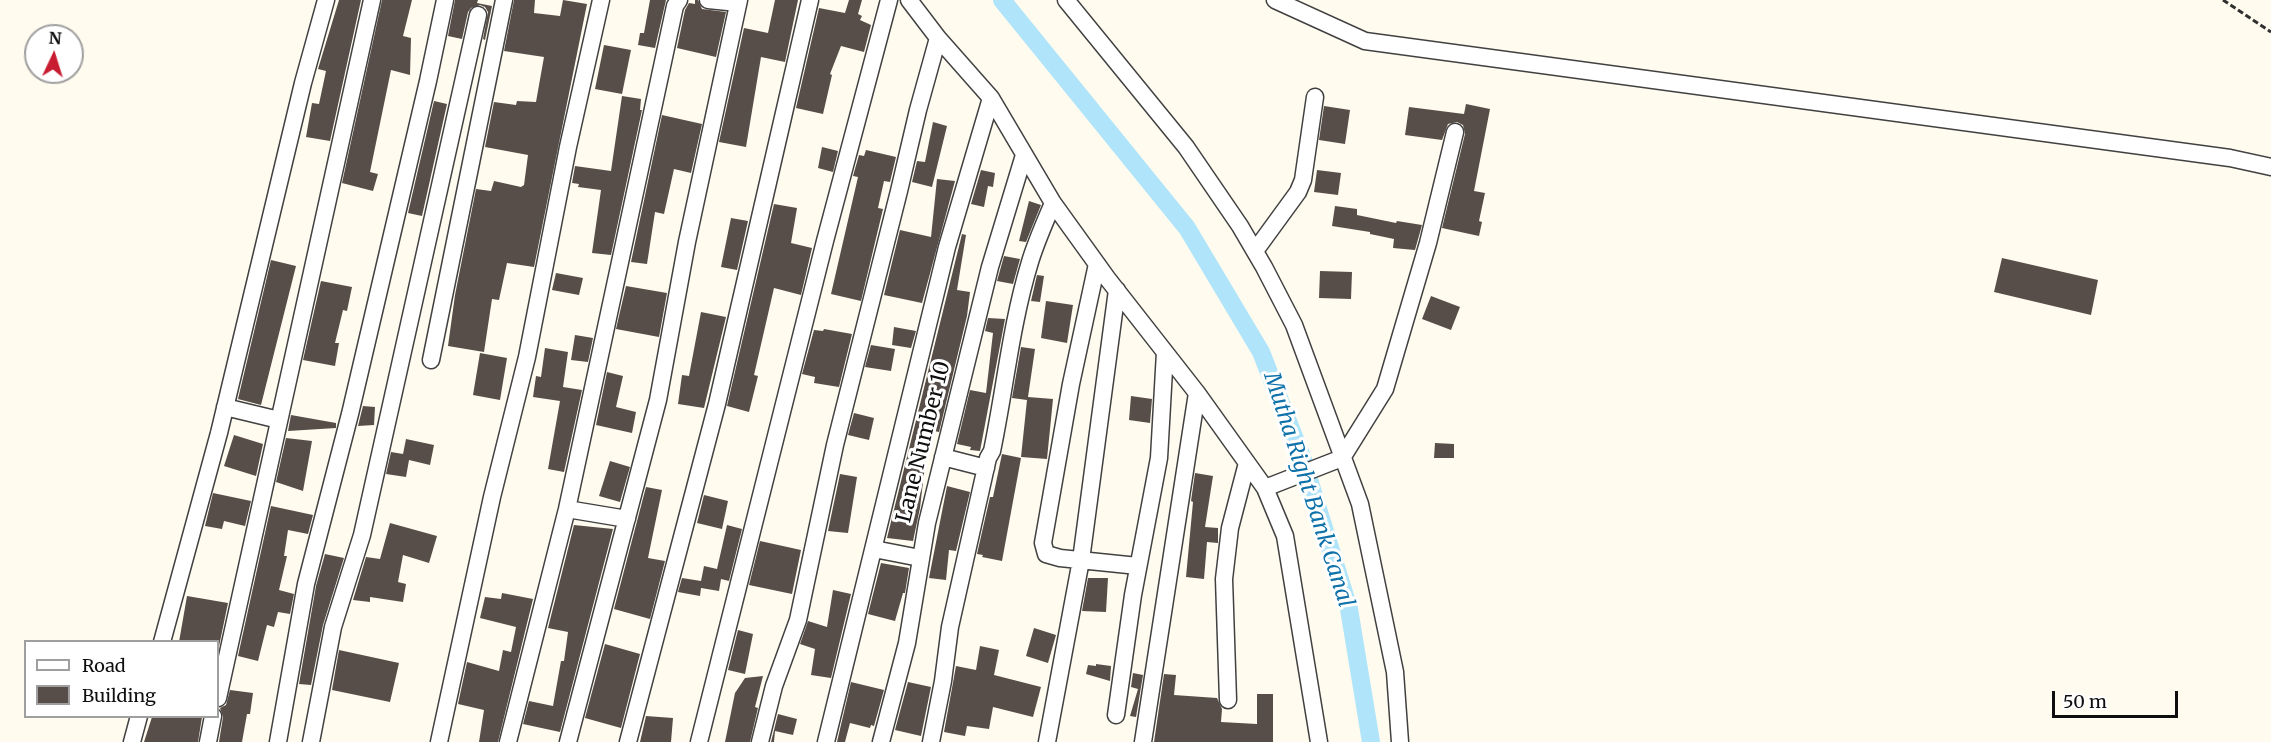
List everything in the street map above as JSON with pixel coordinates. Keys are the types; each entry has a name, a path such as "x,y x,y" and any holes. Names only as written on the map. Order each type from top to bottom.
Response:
{"street":[{"path":"163,640 225,407 303,84 326,0"},
{"path":"219,693 372,0"},
{"path":"278,742 306,584 350,414 445,0"},
{"path":"431,360 504,0"},
{"path":"439,742 490,508 527,357 568,147 601,0"},
{"path":"508,742 567,509 675,6 679,0"},
{"path":"568,742 658,400 687,242 738,2 708,0"},
{"path":"628,742 717,404 810,0"},
{"path":"699,742 825,240 889,0"},
{"path":"909,0 938,38 991,98 1053,202 1097,264 1197,393 1264,488 1285,536 1319,742"},
{"path":"1066,0 1186,147 1255,251 1294,325 1335,462 1360,504 1395,672 1400,742"},
{"path":"1275,0 1365,41 2206,154 2271,167"},
{"path":"311,742 333,627 362,535 478,15"},
{"path":"760,742 774,686 798,620 835,445 938,38"},
{"path":"1255,251 1298,192 1304,180 1316,97"},
{"path":"826,742 947,247 991,98"},
{"path":"1264,488 1335,462 1384,389 1428,243 1455,132"},
{"name":"Lane Number 10","path":"881,742 907,643 920,558 943,457 990,267 1024,155"},
{"path":"931,742 943,681 950,627 998,422 1013,334 1030,262 1053,202"},
{"path":"1097,264 1071,384 1042,543 1046,554 1060,558 1138,566"},
{"path":"1047,742 1081,560 1117,290"},
{"path":"1116,715 1138,566 1159,458 1165,352"},
{"path":"1143,742 1197,393"},
{"path":"225,407 279,420"},
{"path":"943,457 986,468"},
{"path":"1228,700 1224,579 1230,528 1247,463"},
{"path":"567,509 627,519"},
{"path":"874,549 920,558"},
{"path":"132,742 140,718"},
{"path":"208,742 213,718"}],"path":[{"path":"2223,0 2271,32"}],"building":[{"path":"339,0 361,0 330,141 306,137 312,103 319,104 326,71 318,69"},
{"path":"382,0 412,0 403,36 411,38 410,75 391,70 370,172 378,174 373,191 342,183"},
{"path":"455,0 478,0 477,3 492,6 485,40 483,39 488,12 480,5 471,8 468,12 462,39 448,36"},
{"path":"514,0 535,0 534,13 560,16 563,0 587,4 534,267 507,263 499,300 492,299 484,352 448,346 455,295 476,189 491,191 494,181 521,187 524,185 528,155 485,147 494,102 516,105 517,101 536,102 544,57 504,51"},
{"path":"650,0 666,0 655,48 638,45 640,33 644,33"},
{"path":"695,0 698,0 702,9 726,12 716,57 677,48 685,10 689,3 695,4"},
{"path":"775,0 798,0 785,62 761,57 746,147 719,142 744,28 768,33"},
{"path":"849,0 862,0 858,14 862,16 860,20 871,25 864,52 841,46 830,74 832,75 823,114 796,108 819,8 845,13"},
{"path":"604,45 631,50 622,94 595,89"},
{"path":"622,96 641,99 640,110 642,110 611,255 592,253 601,190 578,187 579,184 572,183 575,166 611,171"},
{"path":"434,101 447,104 422,216 408,213"},
{"path":"1466,104 1490,109 1474,191 1485,193 1479,221 1482,222 1479,236 1442,228 1465,134 1463,125 1457,122 1448,124 1442,140 1405,135 1409,107 1464,114"},
{"path":"1324,106 1350,110 1345,144 1319,140"},
{"path":"662,115 702,124 691,173 674,169 664,214 655,212 647,264 631,262"},
{"path":"933,122 947,126 932,187 912,182 917,161 925,162"},
{"path":"822,147 838,151 833,172 818,168"},
{"path":"866,150 896,157 890,182 884,181 878,208 883,209 861,301 831,294 858,177 853,176 859,155 864,156"},
{"path":"981,170 995,173 993,187 988,186 984,207 971,204"},
{"path":"1317,170 1341,173 1338,195 1314,192"},
{"path":"937,179 955,181 922,303 884,295 900,230 931,237"},
{"path":"1029,201 1041,205 1026,242 1019,241"},
{"path":"774,204 797,208 791,243 812,248 801,295 774,288 754,375 758,376 749,412 727,406"},
{"path":"1335,206 1357,209 1357,215 1396,223 1397,221 1422,225 1415,250 1393,248 1394,239 1370,234 1370,232 1332,226"},
{"path":"731,218 748,221 737,270 721,267"},
{"path":"962,234 966,235 957,290 970,292 967,316 939,432 929,430 920,508 913,541 887,538"},
{"path":"1004,256 1020,259 1013,284 997,281"},
{"path":"2002,258 2098,280 2091,315 1994,292"},
{"path":"271,260 296,266 261,405 238,399"},
{"path":"1320,271 1352,272 1351,299 1319,298"},
{"path":"556,273 583,278 579,295 552,290"},
{"path":"1037,275 1044,276 1040,302 1031,301"},
{"path":"321,281 352,287 347,311 343,310 335,343 339,343 335,366 303,360"},
{"path":"626,286 667,293 659,337 616,329"},
{"path":"1431,296 1460,307 1451,330 1422,319"},
{"path":"1046,301 1073,305 1067,343 1041,338"},
{"path":"701,312 726,317 704,408 678,404 682,375 689,376"},
{"path":"988,318 1005,319 980,451 970,450 971,447 957,444 970,390 986,393 993,333 985,331"},
{"path":"894,327 916,331 911,348 892,345"},
{"path":"824,329 852,334 839,387 814,383 815,377 802,374 814,330 823,331"},
{"path":"575,335 593,338 588,362 571,360"},
{"path":"871,345 895,349 891,371 865,367"},
{"path":"1021,347 1035,349 1028,397 1053,399 1047,459 1021,457 1027,400 1012,398"},
{"path":"545,348 568,352 563,387 582,390 564,472 548,469 560,401 533,397 536,376 541,377"},
{"path":"480,353 507,358 500,400 473,395"},
{"path":"607,372 623,376 616,407 636,412 632,433 596,425"},
{"path":"1131,396 1152,399 1150,423 1129,420"},
{"path":"363,406 375,407 374,425 358,426"},
{"path":"854,413 874,418 869,440 848,435"},
{"path":"291,415 336,423 336,428 288,431"},
{"path":"234,435 263,444 256,476 224,466"},
{"path":"286,438 312,441 303,491 276,482"},
{"path":"406,439 434,445 430,465 409,460 406,477 386,474 391,452 403,454"},
{"path":"1435,443 1454,444 1454,458 1434,458"},
{"path":"1002,454 1021,458 1002,561 977,554"},
{"path":"610,461 630,467 620,502 599,496"},
{"path":"1195,473 1213,476 1205,527 1218,528 1218,543 1207,542 1204,579 1186,577"},
{"path":"840,474 857,477 848,533 828,531"},
{"path":"947,486 970,492 956,551 949,550 946,580 929,578"},
{"path":"646,487 662,490 648,558 665,561 650,619 614,609"},
{"path":"213,493 251,501 245,526 224,521 222,529 205,526"},
{"path":"704,495 728,501 722,529 697,523"},
{"path":"271,506 313,515 308,534 288,530 284,556 287,556 279,590 294,594 290,614 278,612 274,627 267,625 258,661 238,656"},
{"path":"390,523 437,536 429,563 403,555 398,582 406,584 403,602 370,597 370,602 353,600 366,557 380,559"},
{"path":"574,525 613,529 560,732 523,724 529,701 553,706 561,661 564,661 568,632 548,628"},
{"path":"727,525 742,529 729,581 721,579 719,591 701,588 700,596 678,592 682,578 701,581 704,566 717,569"},
{"path":"760,541 801,550 792,594 749,585"},
{"path":"325,554 344,558 323,625 311,685 299,684 316,586"},
{"path":"881,563 909,568 905,593 903,593 895,621 868,614"},
{"path":"1088,578 1108,578 1106,612 1082,611"},
{"path":"833,590 851,594 831,678 811,675 815,649 800,644 808,621 827,627"},
{"path":"502,593 533,599 498,742 479,742 484,710 458,704 467,662 499,671 503,650 511,652 516,627 480,618 485,597 501,599"},
{"path":"187,596 228,603 219,646 219,640 179,640"},
{"path":"1034,628 1056,635 1048,663 1026,656"},
{"path":"738,630 753,634 745,674 728,670"},
{"path":"605,644 640,654 621,728 585,718"},
{"path":"980,646 999,650 994,675 1041,687 1033,717 993,707 989,729 967,726 965,736 944,732 956,666 976,670"},
{"path":"339,650 399,663 390,702 332,690"},
{"path":"1096,664 1111,666 1110,681 1086,674 1088,665 1096,666"},
{"path":"1133,673 1143,675 1136,717 1130,716 1138,689 1131,687"},
{"path":"1164,674 1176,675 1174,695 1217,698 1222,709 1221,722 1257,724 1257,694 1273,694 1273,742 1154,742"},
{"path":"763,676 755,707 758,708 750,742 725,742 735,693 745,678"},
{"path":"851,682 884,690 874,726 871,725 870,728 850,723 845,742 837,742"},
{"path":"908,682 931,687 921,736 895,730"},
{"path":"230,690 253,693 242,742 219,742 223,717 220,708 226,705"},
{"path":"778,714 797,719 793,735 775,731 774,742 771,742"},
{"path":"646,716 673,718 671,742 640,742"},
{"path":"152,718 202,718 198,742 144,742"}],"waterway":[{"name":"Mutha Right Bank Canal","path":"1002,0 1187,228 1261,352 1302,457 1349,609 1371,742"}]}
